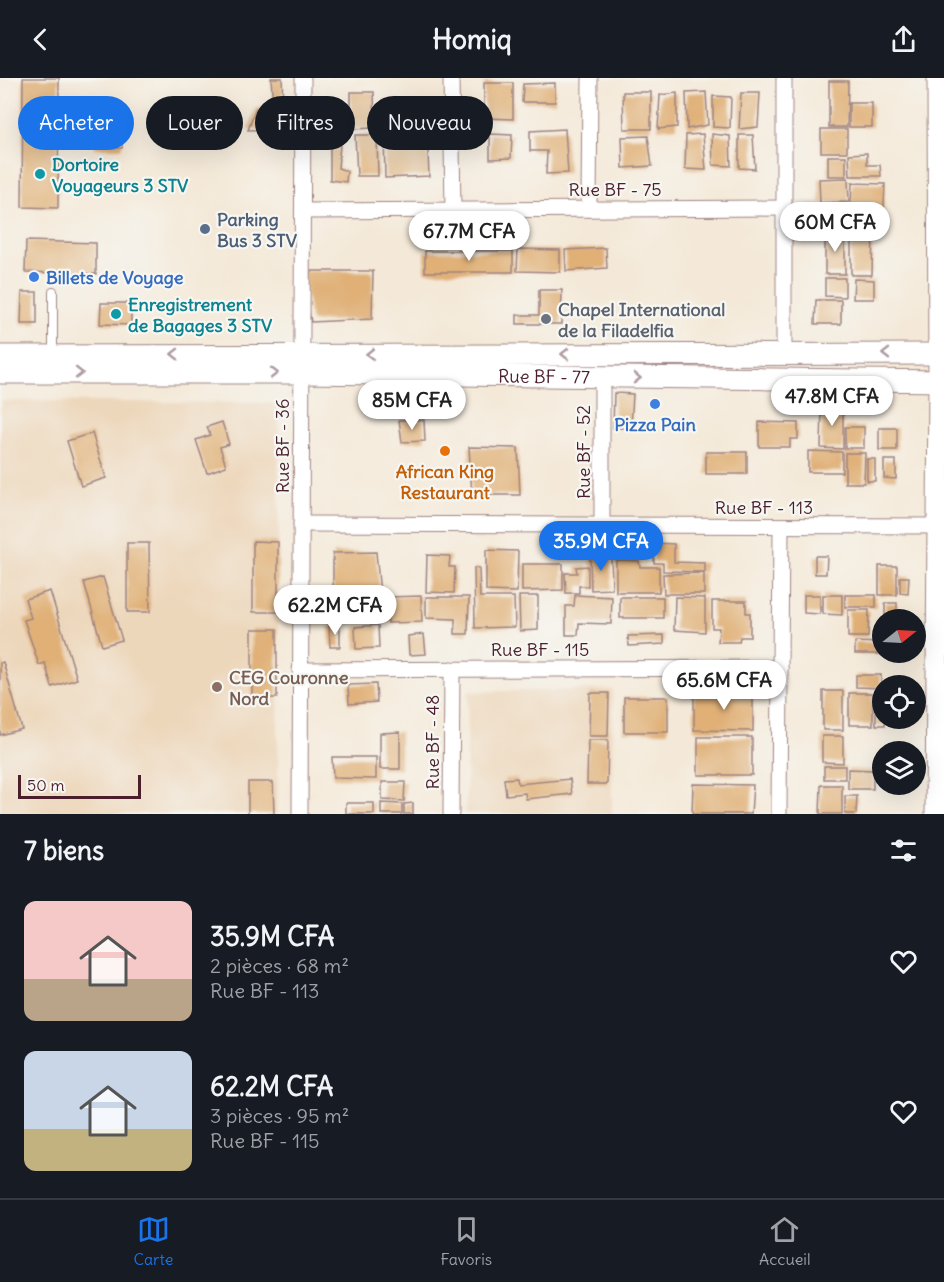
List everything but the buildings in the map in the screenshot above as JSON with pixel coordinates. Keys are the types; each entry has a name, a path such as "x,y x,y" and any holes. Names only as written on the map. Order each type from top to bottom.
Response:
{"main road":[{"path":"936,814 940,675 938,526 942,381 938,78"},
{"name":"Rue BF - 77","path":"0,372 53,364 302,363 784,354 942,354"},
{"name":"Rue BF - 77","path":"0,356 53,364"},
{"name":"Rue BF - 77","path":"302,363 602,378 942,381"}],"street":[{"name":"Rue BF - 36","path":"300,814 303,78"},
{"path":"451,78 453,210"},
{"path":"589,209 590,78"},
{"path":"784,78 784,354"},
{"name":"Rue BF - 75","path":"303,211 784,208"},
{"name":"Rue BF - 52","path":"602,378 602,526"},
{"name":"Rue BF - 113","path":"301,524 938,526"},
{"path":"779,814 781,527"},
{"name":"Rue BF - 115","path":"300,670 780,668"},
{"name":"Rue BF - 48","path":"451,814 452,669"}],"lane":[{"path":"53,291 53,364"}],"shaded area":[{"path":"0,401 279,403 278,814 0,814"},
{"path":"613,689 612,814 466,814 468,692"}],"place":[{"name":"Dortoire Voyageurs 3 STV","path":"40,174"},
{"name":"Parking Bus 3 STV","path":"205,229"},
{"name":"Billets de Voyage","path":"34,277"},
{"name":"Enregistrement de Bagages 3 STV","path":"116,314"},
{"name":"Chapel International de la Filadelfia","path":"546,319"},
{"name":"Pizza Pain","path":"655,404"},
{"name":"African King Restaurant","path":"445,451"},
{"name":"CEG Couronne Nord","path":"217,687"}]}
